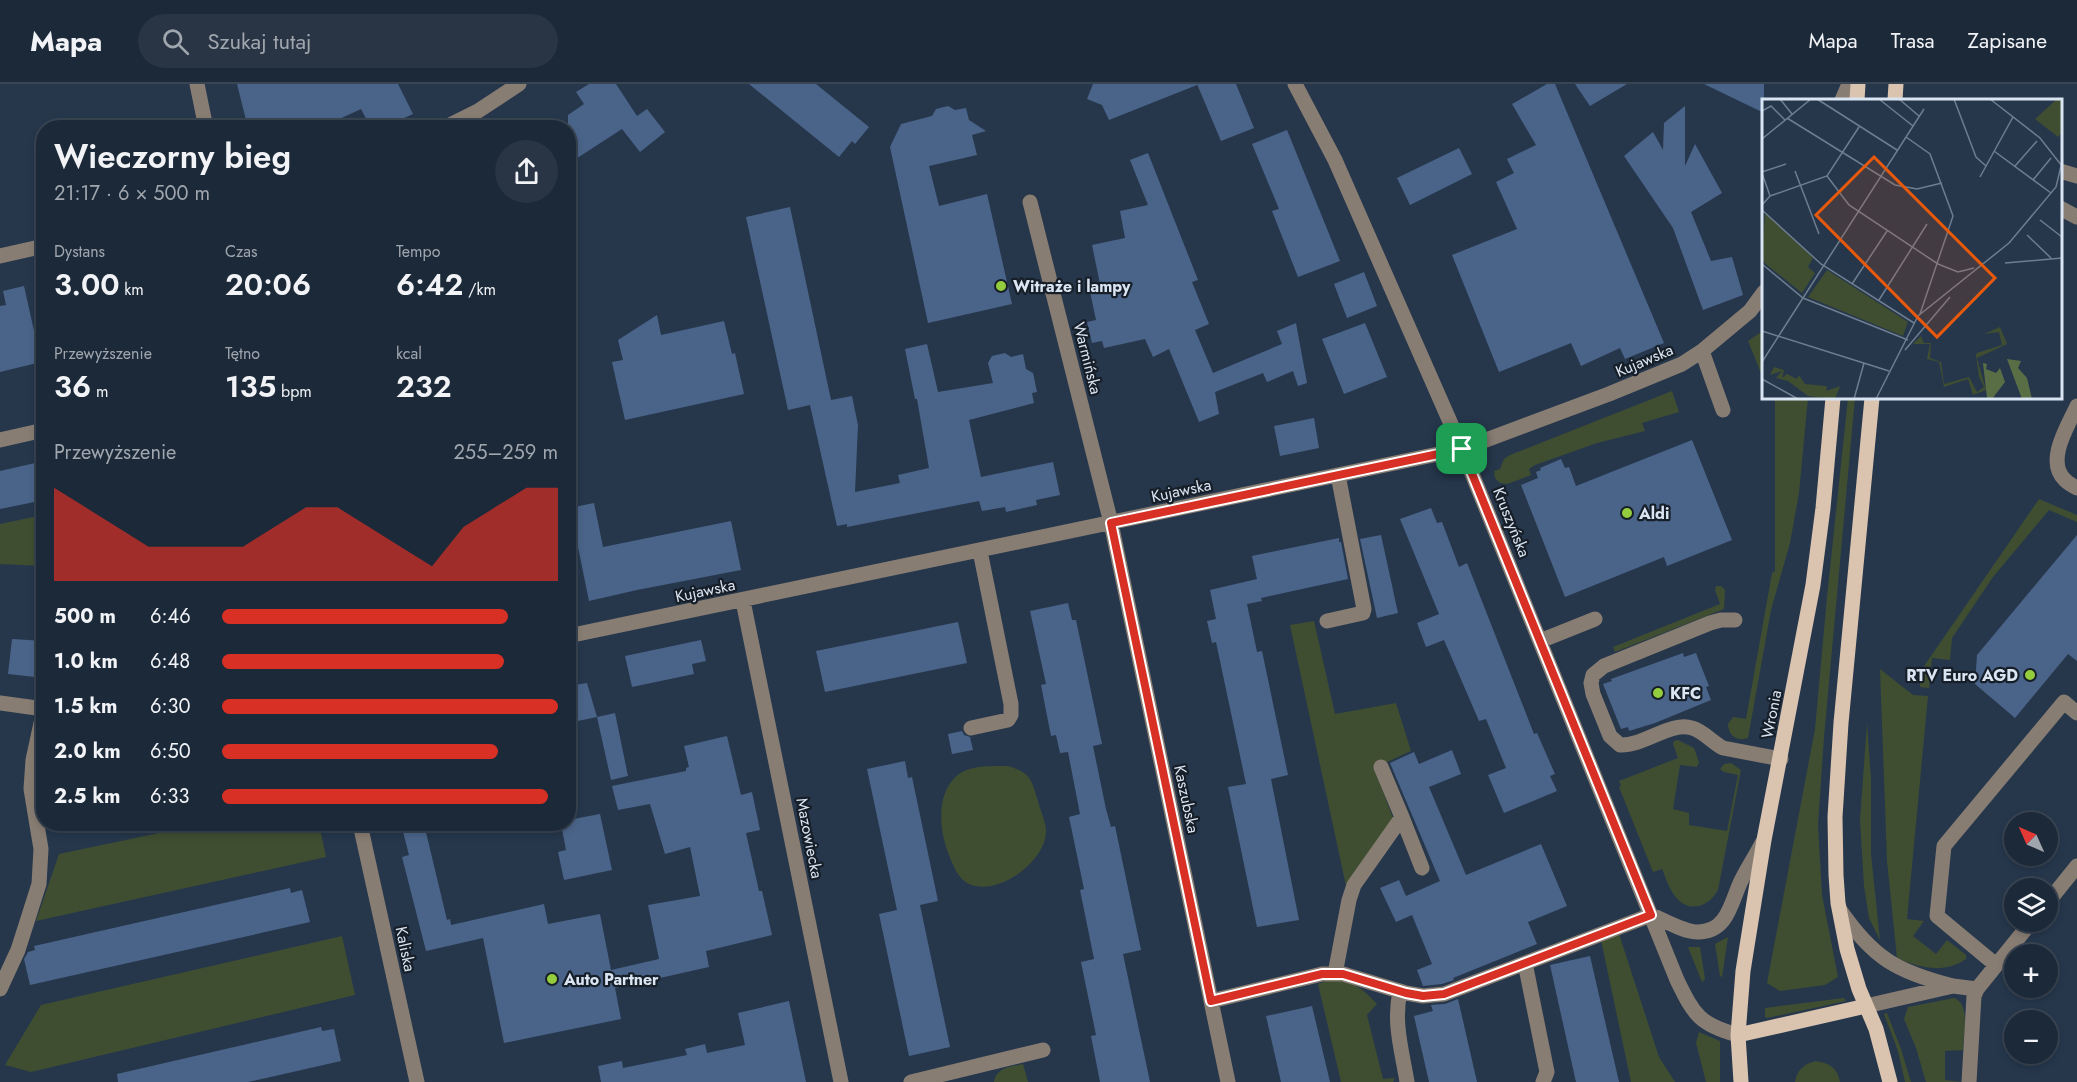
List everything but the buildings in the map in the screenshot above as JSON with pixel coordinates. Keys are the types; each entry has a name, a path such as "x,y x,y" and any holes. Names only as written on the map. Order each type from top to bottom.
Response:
{"main road":[{"path":"1857,99 1858,84"},
{"path":"1895,99 1896,84"},
{"name":"Wronia","path":"1741,1082 1738,1035 1743,971 1764,840 1813,585 1833,399"},
{"path":"1872,399 1840,723 1835,817 1836,875 1847,949 1876,1029 1890,1082"},
{"path":"1738,1035 1866,1006"}],"street":[{"path":"197,84 204,120"},
{"path":"460,120 519,84"},
{"name":"Kruszyńska","path":"1295,84 1335,160 1462,449 1677,980 1699,1018 1718,1030 1738,1035"},
{"path":"1842,99 1849,84"},
{"path":"2062,171 2077,176"},
{"name":"Warmińska","path":"1030,202 1111,523"},
{"path":"2062,209 2077,217"},
{"path":"0,255 36,248"},
{"name":"Kujawska","path":"576,634 1462,449 1682,364 1702,351 1750,311 1762,295"},
{"path":"1702,351 1723,410"},
{"path":"2077,406 2058,450 2057,464 2064,480 2077,488"},
{"path":"0,440 36,432"},
{"path":"1327,621 1363,613 1364,609 1338,475"},
{"name":"Kaszubska","path":"1111,523 1228,1082"},
{"path":"971,728 1008,720 1011,715 1011,704 980,551"},
{"name":"Mazowiecka","path":"743,601 841,1082"},
{"path":"1540,641 1595,619"},
{"path":"1735,621 1720,620 1710,623 1610,663 1596,671 1591,679 1591,688 1610,736 1620,745 1635,744 1678,727 1688,726 1697,730 1714,744 1736,751 1781,759"},
{"path":"1996,965 1937,916 1944,846 2064,702 2077,712"},
{"path":"0,703 36,708"},
{"path":"36,746 31,789 36,819"},
{"path":"1381,767 1422,868"},
{"path":"1335,974 1348,900 1354,885 1402,817"},
{"path":"0,989 18,950 39,884 41,849 38,831"},
{"name":"Kaliska","path":"362,831 417,1082"},
{"path":"1211,1001 1322,974 1343,974 1400,992 1423,996 1444,994 1651,915 1697,932 1716,927 1730,911 1741,882 1764,840"},
{"path":"2058,890 2077,866"},
{"path":"1840,910 1866,943 1897,968 1924,979 1977,989"},
{"path":"1969,1082 1974,996 1977,989 2023,932"},
{"path":"1525,963 1547,1072 1543,1082"},
{"path":"1866,1006 1953,986"},
{"path":"1400,992 1396,1021 1407,1082"},
{"path":"911,1082 968,1076 1043,1050"}],"green space":[{"path":"1762,333 1762,376 1748,341"},
{"path":"1672,391 1679,412 1642,423 1645,431 1597,443 1535,465 1529,469 1531,475 1507,484 1500,483 1495,478 1494,471 1500,469 1504,459 1510,455"},
{"path":"1775,399 1808,399 1799,493 1790,543 1771,610 1748,738 1740,739 1731,734 1728,724 1733,717 1746,719 1772,573 1775,571"},
{"path":"1848,399 1855,399 1818,825 1822,895 1838,977 1825,985 1780,991 1767,983 1815,729"},
{"path":"2039,499 2077,515 2077,522 2049,510 1993,577 1952,638 1950,660 1932,658 1929,688 1920,687 1920,672"},
{"path":"36,516 36,566 0,564 0,524"},
{"path":"1716,586 1721,586 1725,590 1724,609 1615,652 1613,647 1720,604 1715,590"},
{"path":"1314,621 1335,714 1396,703 1411,751 1374,768 1393,818 1346,886 1290,625"},
{"path":"1880,669 1913,695 1928,696 1907,919 1924,921 1913,936 1936,954 1947,940 1966,955 1966,959 1949,967 1923,967 1897,958 1887,861"},
{"path":"1867,723 1871,780 1871,854 1880,940 1869,918 1864,886 1860,820"},
{"path":"1678,740 1694,748 1699,762 1697,767 1680,765 1673,809 1689,813 1689,825 1727,831 1738,775 1720,769 1724,764 1731,763 1741,770 1718,890 1709,901 1698,906 1680,902 1671,890 1662,869 1653,872 1619,787 1621,786 1619,781 1678,758 1673,744"},
{"path":"1008,766 1021,771 1031,782 1045,824 1044,843 1029,865 1006,881 993,886 980,887 969,884 956,871 943,835 941,812 946,791 951,782 964,771 982,767"},
{"path":"169,831 320,831 326,857 36,921 59,854"},
{"path":"1619,934 1659,1057 1675,1082 1631,1082 1601,940"},
{"path":"342,936 355,995 31,1072 5,1065 41,1005"},
{"path":"1728,937 1722,977 1715,944"},
{"path":"1688,947 1700,947 1705,979 1702,982"},
{"path":"1329,980 1356,986 1377,1004 1367,1015 1383,1079 1395,1078 1393,1082 1341,1082 1318,984"},
{"path":"1844,998 1846,1001 1765,1017 1765,1008"},
{"path":"1954,998 1963,1007 1965,1029 1963,1050 1945,1051 1945,1080 1962,1082 1926,1082 1904,1019 1908,1007"},
{"path":"1887,1013 1911,1082 1905,1082 1898,1051 1884,1014"},
{"path":"1699,1032 1720,1041 1720,1082 1706,1082 1696,1043"},
{"path":"1816,1061 1832,1067 1840,1082 1795,1082 1802,1068"},
{"path":"1023,1064 1028,1082 994,1082 1001,1071"}],"place":[{"name":"Witraże i lampy","path":"1001,286"},
{"name":"Aldi","path":"1627,513"},
{"name":"RTV Euro AGD","path":"2030,675"},
{"name":"KFC","path":"1658,693"},
{"name":"Auto Partner","path":"552,979"}],"route":[{"path":"1462,449 1651,915 1444,994 1423,996 1343,974 1322,974 1211,1001 1111,523 1462,449"}]}
